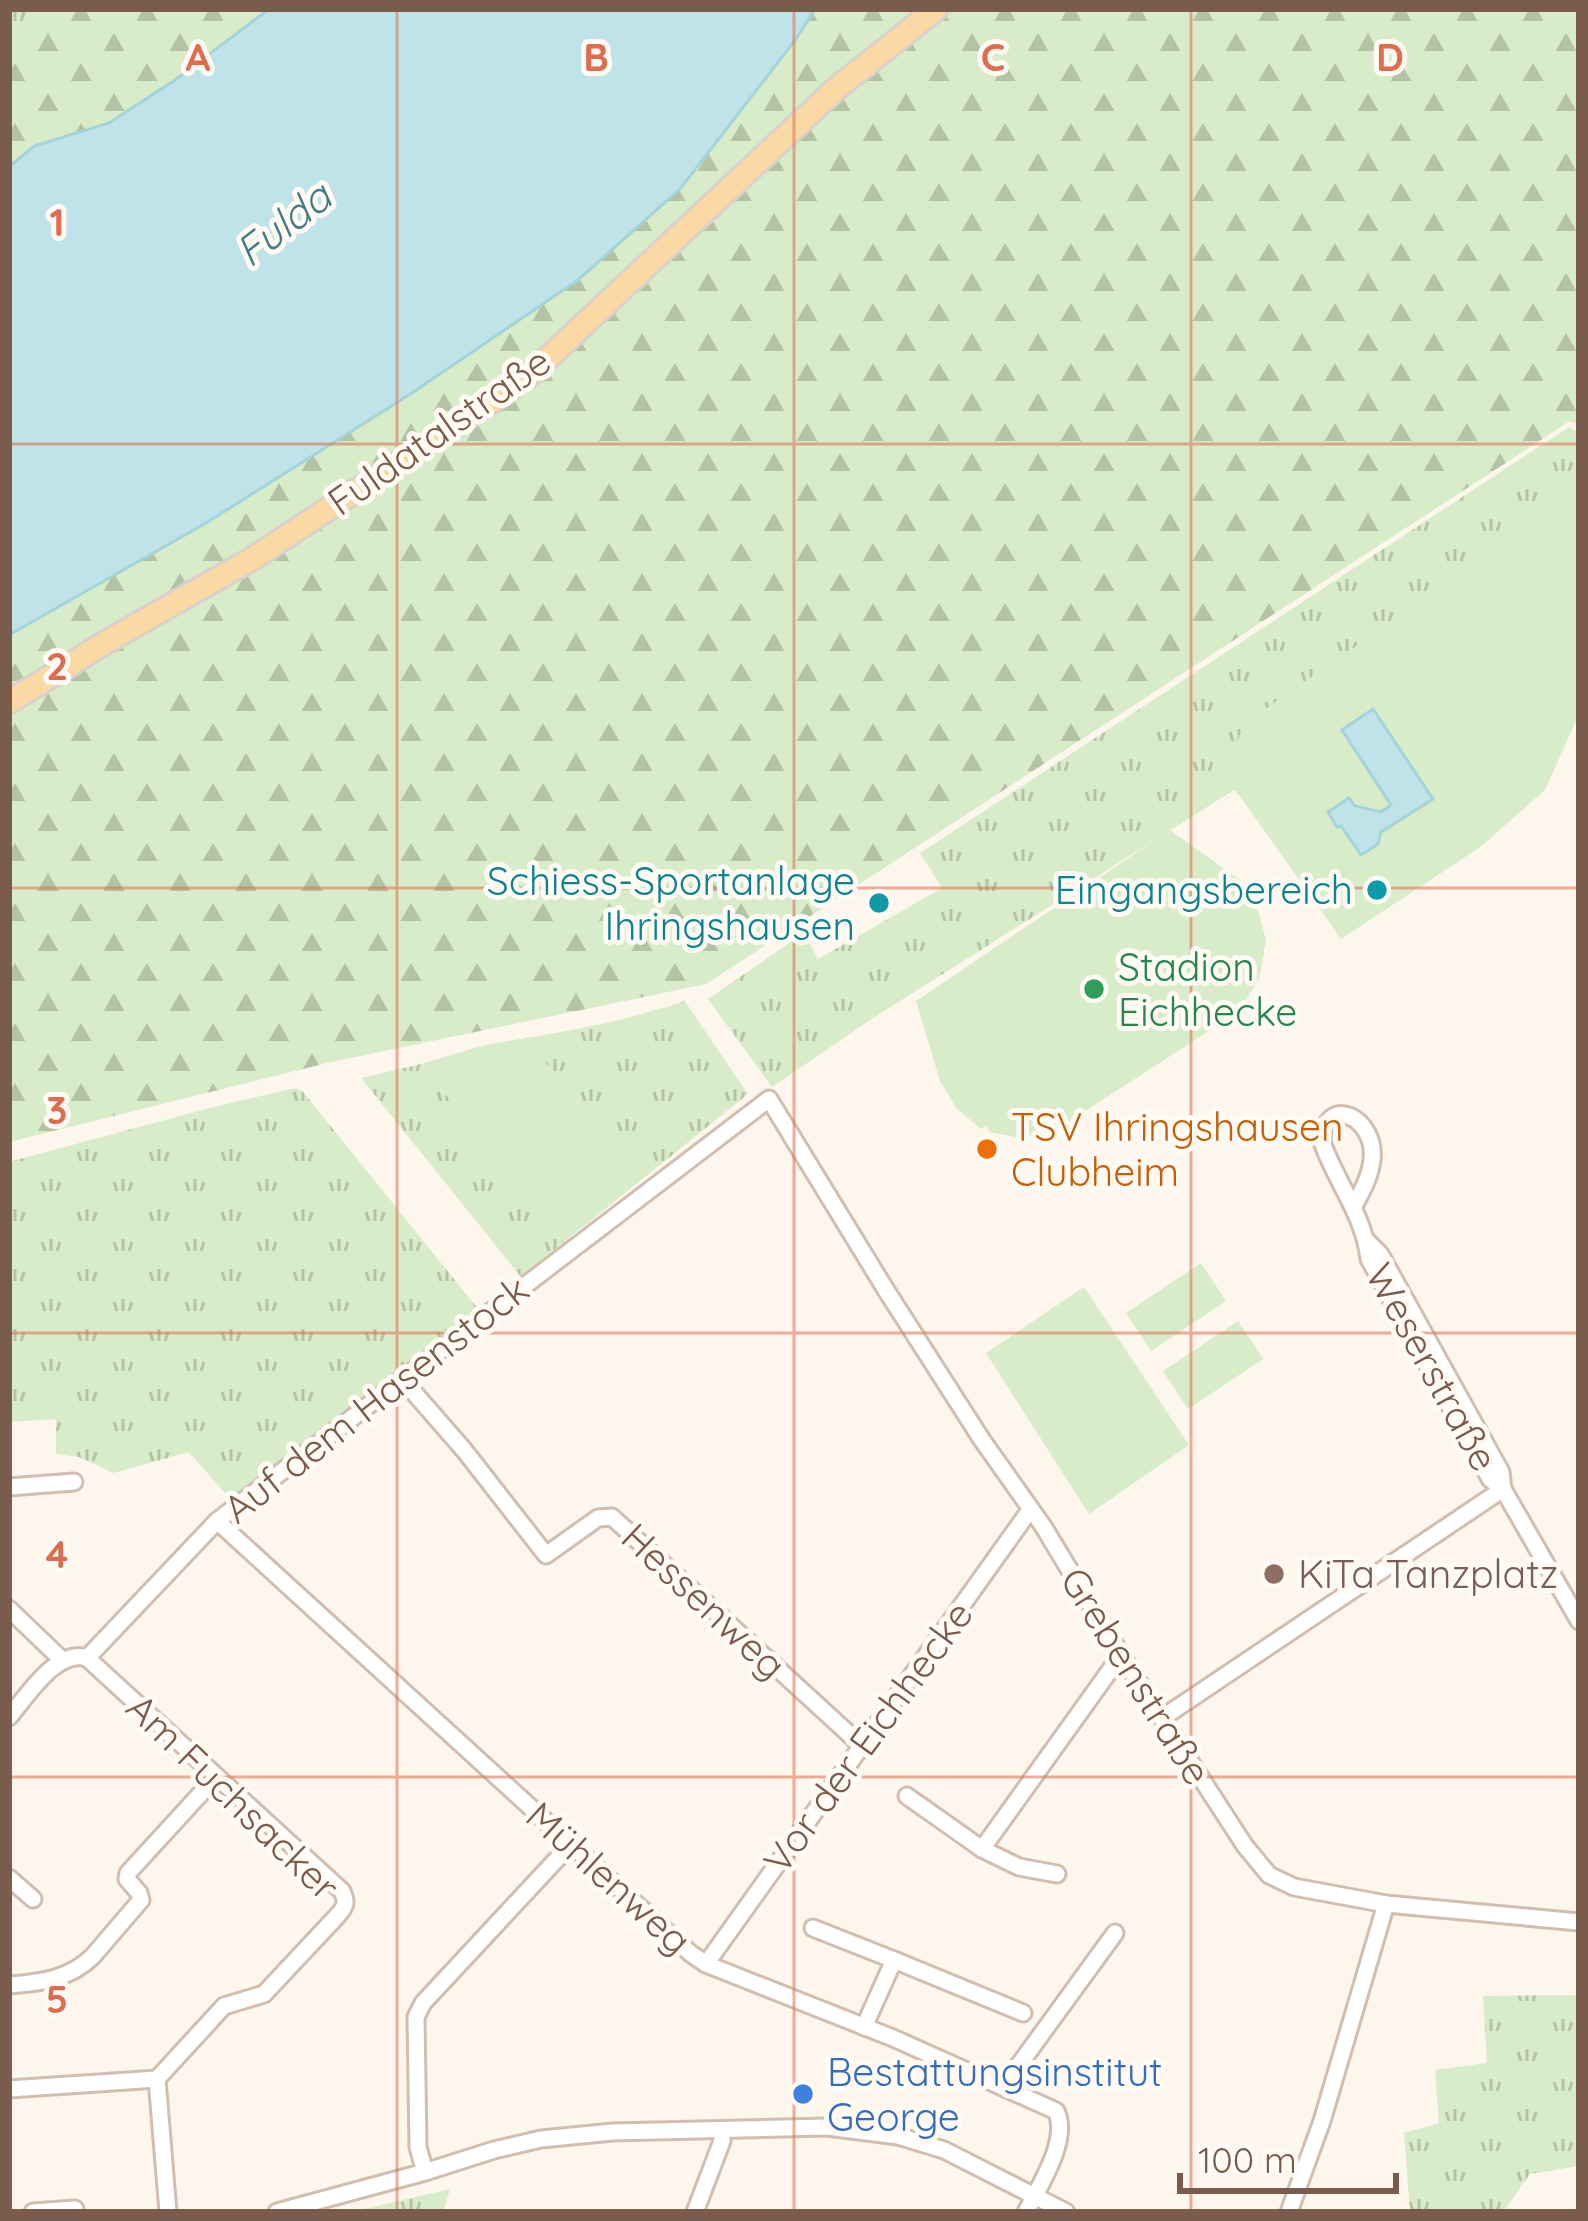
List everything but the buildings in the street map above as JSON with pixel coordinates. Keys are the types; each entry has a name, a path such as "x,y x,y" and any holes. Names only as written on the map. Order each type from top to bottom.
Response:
{"main road":[{"name":"Fuldatalstraße","path":"9,702 252,559 506,392 837,88 936,9"}],"street":[{"name":"Auf dem Hasenstock","path":"88,1658 217,1521 769,1099"},
{"name":"Grebenstraße","path":"769,1099 982,1440 1245,1846 1269,1875 1294,1887 1386,1904 1579,1922"},
{"name":"Weserstraße","path":"1354,1206 1373,1155 1361,1123 1351,1115 1336,1116 1327,1123 1322,1142 1354,1206 1369,1259 1490,1479 1503,1489 1579,1621"},
{"name":"Hessenweg","path":"404,1380 546,1555 598,1518 612,1516 861,1745"},
{"path":"9,1487 74,1483"},
{"path":"1162,1718 1503,1489"},
{"name":"Vor der Eichhecke","path":"706,1964 1030,1510"},
{"name":"Mühlenweg","path":"217,1521 690,1953 706,1964 864,2026 1056,2111 1063,2124 1060,2138 1035,2195"},
{"path":"9,1610 61,1659"},
{"path":"9,1717 61,1659 76,1654 88,1658"},
{"path":"982,1850 1121,1655"},
{"name":"Am Fuchsacker","path":"88,1658 342,1891 346,1906 264,1994 224,2006 157,2079"},
{"path":"9,1985 64,1976 93,1956 141,1900 128,1873 217,1777"},
{"path":"907,1796 982,1850 1018,1867 1058,1874"},
{"path":"425,2172 418,2147 416,2017 423,2003 571,1844"},
{"path":"9,1878 33,1899"},
{"path":"1288,2212 1322,2121 1386,1904"},
{"path":"813,1928 1022,2013"},
{"path":"1003,2086 1115,1933"},
{"path":"864,2026 894,1960"},
{"path":"9,2089 157,2079 168,2212"},
{"path":"278,2212 542,2139 613,2132 827,2127 898,2136 944,2150 1066,2212"},
{"path":"695,2212 722,2130"},
{"path":"1026,2212 1035,2195"},
{"path":"33,2212 75,2209"}],"green space":[{"path":"15,9 78,9 9,54 9,13"},
{"path":"78,9 269,9 109,123 34,146 9,167 9,54"},
{"path":"815,9 1579,9 1579,425 1570,421 706,984 327,1063 9,1142 9,635 206,523 412,393 578,280 680,189"},
{"path":"1569,427 1579,433 1579,714 1239,795 1234,790 772,1087 708,999 804,933 818,959 942,888 920,853"},
{"path":"1579,502 1579,714 1545,790 1479,848 1341,939 1235,789 1229,763 1244,724"},
{"name":"Stadion Eichhecke","path":"1170,830 1240,880 1257,907 1266,940 1260,976 1240,1011 1048,1135 1021,1138 990,1132 986,1126 981,1129 956,1108 940,1081 916,1001"},
{"path":"684,1000 748,1094 640,1181 526,1038 618,1020"},
{"path":"526,1038 640,1181 565,1241 421,1064"},
{"path":"421,1064 565,1241 521,1277 361,1078"},
{"path":"296,1088 479,1310 230,1499 189,1452 113,1473 79,1457 56,1454 56,1419 9,1422 9,1162"},
{"path":"1201,1263 1226,1301 1151,1351 1126,1313"},
{"path":"1084,1287 1189,1445 1089,1514 986,1353"},
{"path":"1238,1321 1263,1359 1188,1409 1163,1371"},
{"path":"1579,1995 1579,2166 1530,2174 1503,2212 1410,2212 1404,2133 1439,2123 1435,2070 1487,2063 1483,1996"},
{"path":"450,2189 443,2212 351,2212"}],"water":[{"name":"Fulda","path":"269,9 815,9 680,189 578,280 412,393 206,523 9,635 9,167 34,146 109,123"},
{"path":"1373,709 1433,799 1381,832 1378,844 1361,855 1328,812 1349,798 1355,806 1381,812 1391,805 1342,730"}],"place":[{"name":"Eingangsbereich","path":"1377,890"},
{"name":"Schiess-Sportanlage Ihringshausen","path":"879,903"},
{"name":"Stadion Eichhecke","path":"1094,989"},
{"name":"TSV Ihringshausen Clubheim","path":"987,1149"},
{"name":"KiTa Tanzplatz","path":"1274,1574"},
{"name":"Bestattungsinstitut George","path":"803,2094"}]}
